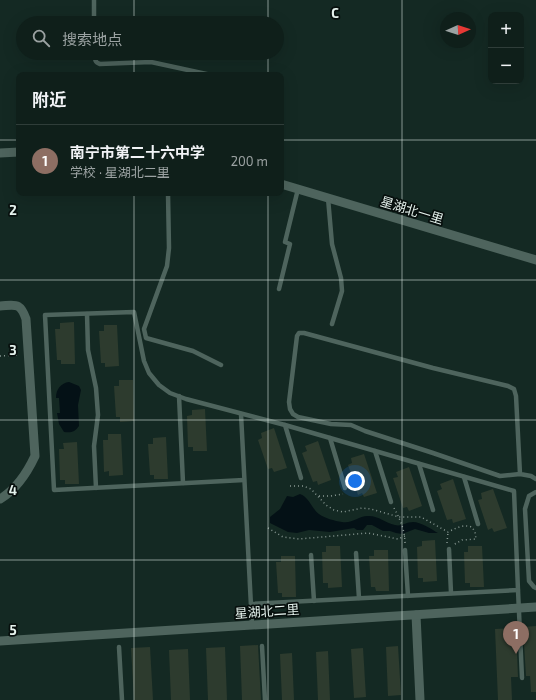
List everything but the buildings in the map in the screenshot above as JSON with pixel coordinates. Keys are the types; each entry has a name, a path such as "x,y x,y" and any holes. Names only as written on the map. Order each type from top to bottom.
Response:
{"street":[{"path":"0,153 16,152"},
{"name":"星湖北一里","path":"284,185 536,260"},
{"path":"0,306 16,305 22,309 26,318 35,456 27,473 15,488 0,499"},
{"name":"星湖北二里","path":"0,641 536,607"},
{"path":"416,615 420,700"}],"lane":[{"path":"94,0 94,16"},
{"path":"95,60 96,63 100,64 151,62 197,72"},
{"path":"279,289 290,244 285,242 298,189"},
{"path":"168,196 169,248 167,266 144,329 146,338 193,351 221,365"},
{"path":"328,198 332,244 341,278 342,291 332,324"},
{"path":"244,480 54,490 45,315 134,312 144,362 148,373 159,385 170,393 514,491 522,678"},
{"path":"87,314 88,350 96,388 97,429 94,446 96,488"},
{"path":"520,474 516,396 514,389 508,386 433,368 304,333 299,333 297,336 289,402 290,409 298,418 331,424 351,425 500,476 520,474 532,476 536,479"},
{"path":"179,396 183,483"},
{"path":"241,414 252,625"},
{"path":"285,425 301,478"},
{"path":"330,438 345,488"},
{"path":"375,451 391,502"},
{"path":"420,464 433,510"},
{"path":"464,477 478,524"},
{"path":"536,492 529,496 525,509 529,581 536,588"},
{"path":"449,549 451,593"},
{"path":"405,550 408,596"},
{"path":"356,553 359,598"},
{"path":"311,555 314,601"},
{"path":"251,604 518,590"},
{"path":"262,646 264,700"},
{"path":"119,647 122,700"}],"path":[{"path":"0,356 29,354"},
{"path":"290,486 311,489 334,510 343,512 362,508 399,517 421,517 448,532"},
{"path":"318,496 339,495 344,493 345,488"},
{"path":"268,528 282,537 300,539 368,533 398,539 405,536 399,517 391,502"},
{"path":"466,525 472,527 475,532 476,539 462,540 449,549 447,543 448,532 466,525"}],"shaded area":[{"path":"69,382 79,386 81,390 78,405 79,426 74,431 64,432 59,424 57,413 60,413 59,398 56,398 60,387"},
{"path":"300,494 306,498 319,514 339,522 349,522 365,516 373,516 397,525 416,522 438,533 429,533 415,529 402,534 383,531 372,525 367,525 363,530 357,530 354,528 330,532 309,530 297,533 288,532 270,523 270,517 280,509 287,496 293,497"}],"place":[{"name":"南宁市第二十六中学","path":"516,654"}]}
